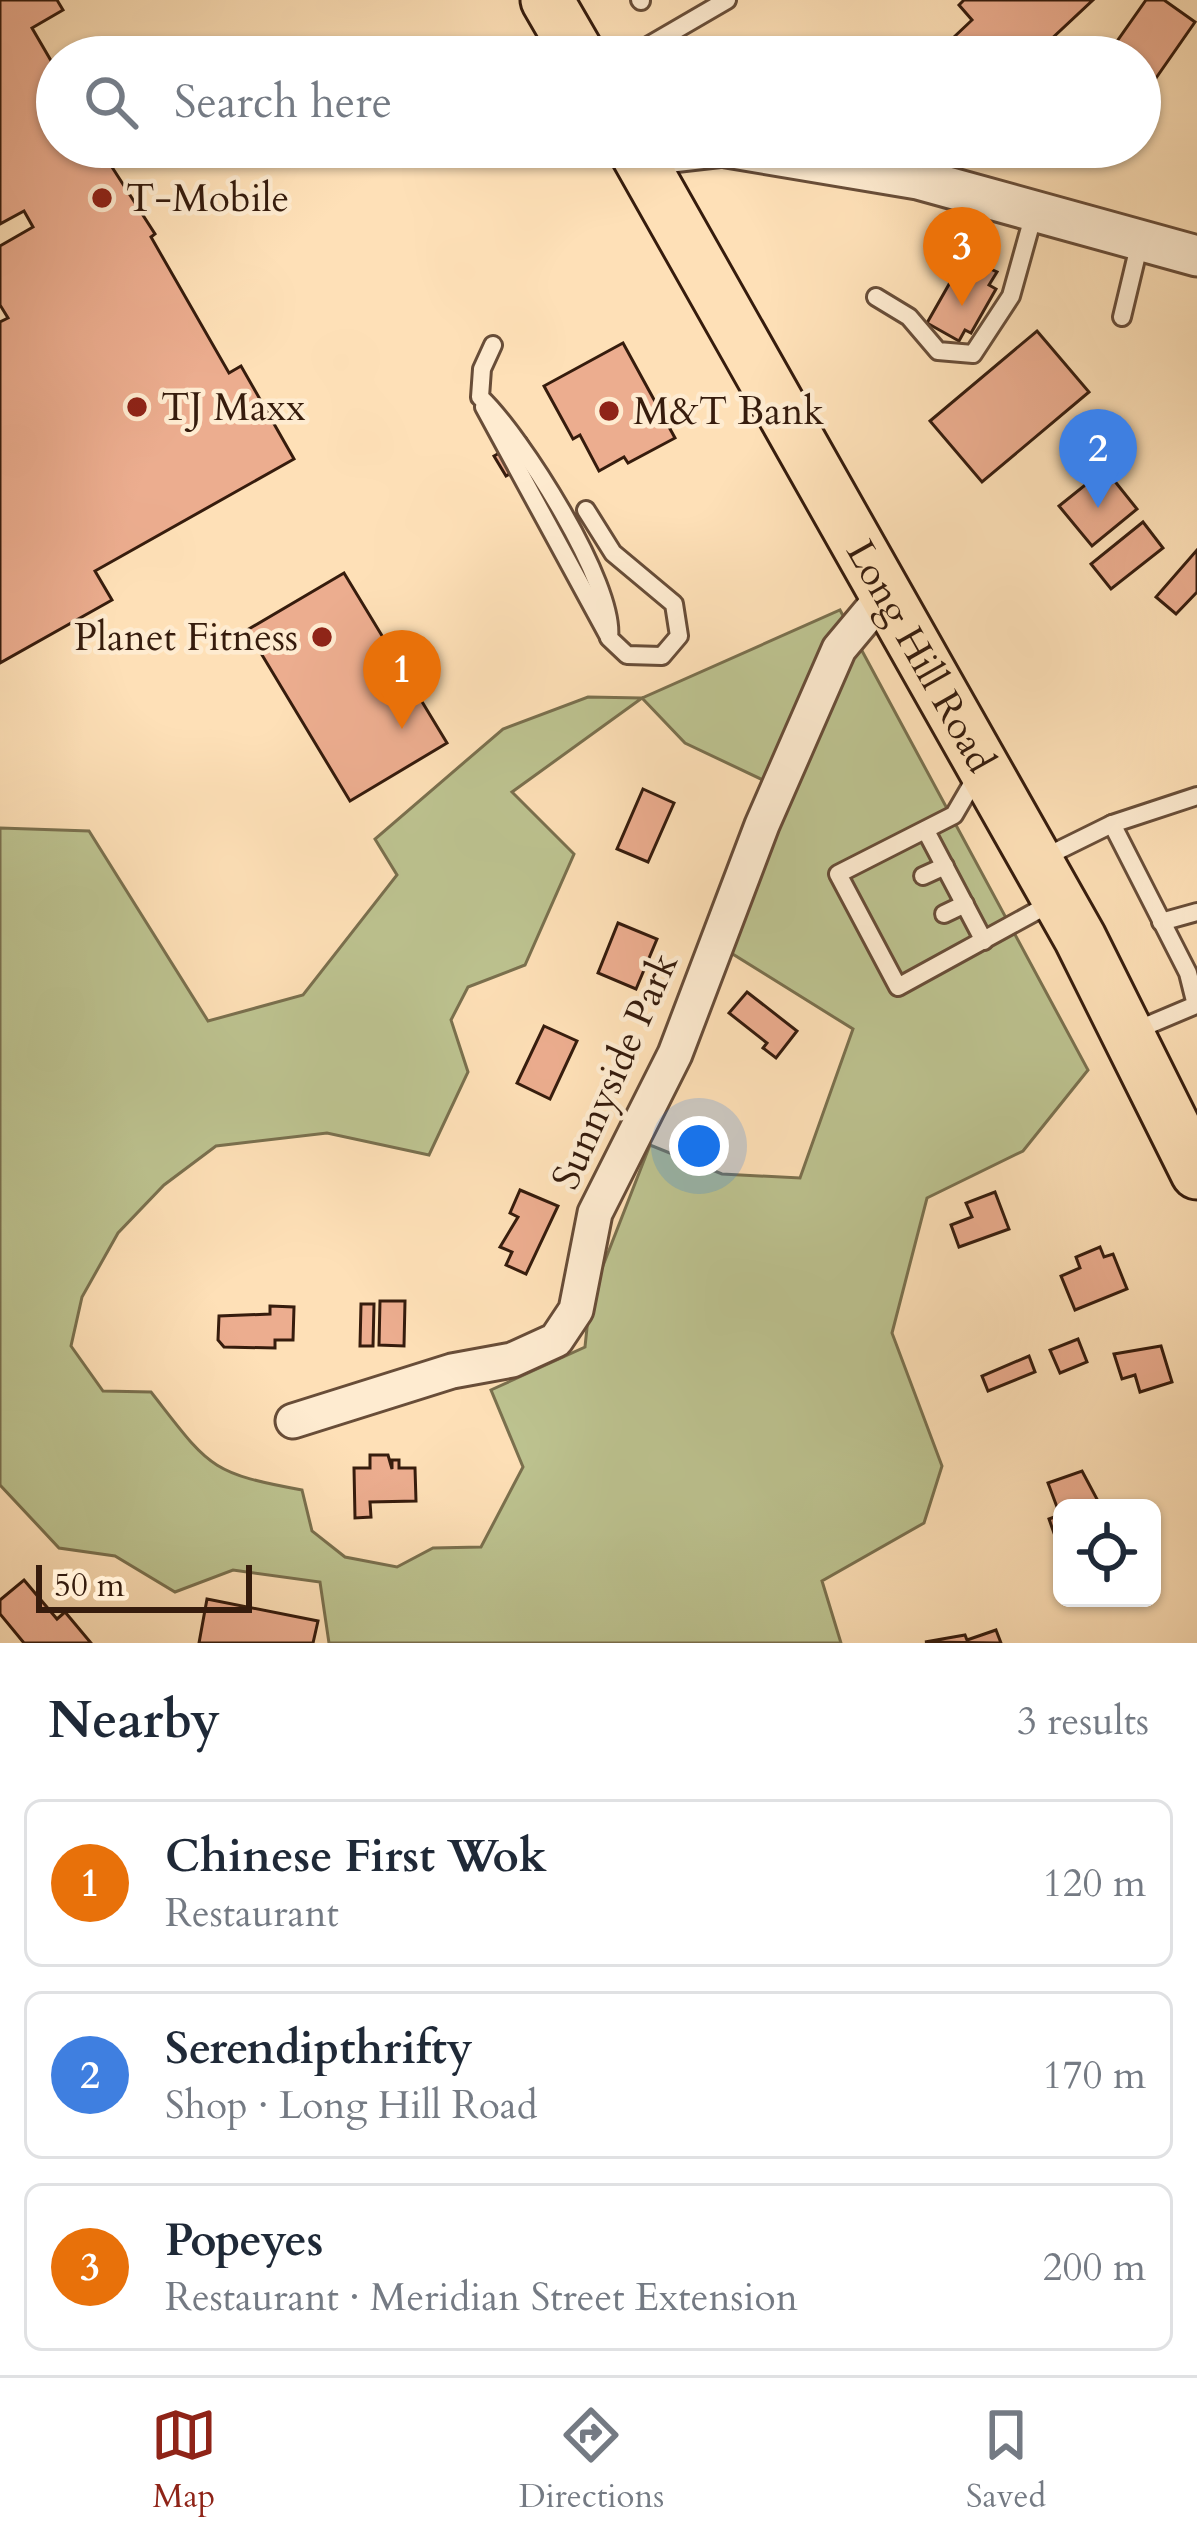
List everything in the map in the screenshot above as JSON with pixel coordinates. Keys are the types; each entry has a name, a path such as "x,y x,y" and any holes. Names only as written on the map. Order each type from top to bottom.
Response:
{"main road":[{"path":"547,0 568,36"},
{"name":"Long Hill Road","path":"646,168 1047,880 1197,1173"}],"street":[{"path":"858,168 1035,210 1197,256"},
{"name":"Sunnyside Park","path":"292,1421 452,1371 512,1360 556,1340 576,1310 595,1213 675,1054 762,825 839,649 885,594"}],"lane":[{"path":"665,36 728,0"},
{"path":"876,297 909,317 938,350 973,354 1011,296 1035,210"},
{"path":"1122,317 1141,240"},
{"path":"493,346 482,369 480,397 516,434 564,520 607,601 609,638 627,655 662,656 676,643 680,625 669,596 613,553 586,510"},
{"path":"982,766 954,815 838,874 898,987 984,941 1112,824 1197,796"},
{"path":"1112,824 1188,973 1196,1005 1128,1034"},
{"path":"926,830 984,941"},
{"path":"923,876 944,866"},
{"path":"856,909 876,900"},
{"path":"944,914 965,904"},
{"path":"1161,922 1197,912"},
{"path":"877,947 897,937"}],"green space":[{"path":"840,610 1088,1070 1023,1151 927,1198 892,1333 942,1466 924,1523 822,1581 841,1643 329,1643 320,1582 233,1570 175,1592 115,1556 59,1548 0,1485 0,828 89,831 208,1021 303,995 397,875 375,839 503,729 588,697 642,698","holes":["642,698 685,743 765,781 707,938 853,1029 800,1178 722,1174 650,1145 590,1299 585,1347 491,1390 523,1467 481,1547 433,1548 397,1567 345,1557 312,1531 302,1490 247,1478 213,1462 151,1392 103,1391 71,1346 82,1297 118,1233 164,1185 216,1146 327,1133 429,1155 468,1072 451,1020 468,987 525,965 574,854 512,792"]}],"building":[{"path":"0,0 57,0 63,10 32,28 37,36 36,168 113,168 155,234 151,237 229,373 241,366 294,459 95,571 112,600 0,663 0,322 8,318 0,305 0,246 33,227 24,211 0,224"},
{"path":"964,0 1093,0 1054,36 955,36 972,20 959,5"},
{"path":"1146,0 1164,0 1195,22 1161,71 1161,36 1121,36"},
{"path":"955,253 997,272 989,285 996,289 971,333 965,330 959,341 927,323 952,279 943,274"},
{"path":"1037,331 1089,392 982,482 930,421"},
{"name":"M&T Bank","path":"623,343 675,438 628,463 624,457 599,471 580,435 573,439 544,386"},
{"path":"526,438 538,458 506,476 494,456"},
{"path":"1105,469 1137,509 1092,546 1059,506"},
{"path":"1143,522 1163,548 1111,589 1091,564"},
{"path":"1197,550 1197,592 1176,614 1156,597"},
{"path":"344,573 447,743 350,801 247,630"},
{"path":"643,789 674,803 648,862 617,849"},
{"path":"618,923 657,939 636,989 598,973"},
{"path":"747,992 797,1031 776,1058 763,1048 767,1043 729,1013"},
{"path":"544,1026 577,1041 550,1099 517,1083"},
{"path":"520,1190 558,1206 526,1274 506,1265 512,1252 500,1247 518,1217 510,1213"},
{"path":"995,1192 1009,1229 959,1247 951,1225 972,1217 966,1203"},
{"path":"1100,1247 1104,1257 1113,1254 1127,1289 1075,1310 1061,1276 1080,1268 1076,1257"},
{"path":"380,1301 405,1301 404,1346 379,1345"},
{"path":"361,1304 374,1304 373,1346 360,1346"},
{"path":"270,1306 294,1307 293,1340 275,1340 275,1348 224,1347 218,1340 219,1316 270,1314"},
{"path":"1078,1339 1087,1362 1060,1373 1050,1350"},
{"path":"1161,1346 1172,1382 1140,1392 1135,1375 1122,1379 1114,1354"},
{"path":"1029,1356 1035,1372 988,1391 982,1376"},
{"path":"370,1455 388,1455 392,1469 392,1460 399,1460 399,1468 415,1468 416,1501 370,1502 371,1517 355,1518 354,1468 370,1468"},
{"path":"1082,1471 1097,1499 1054,1499 1048,1483"},
{"path":"24,1580 57,1619 65,1612 91,1643 24,1643 0,1614 0,1600"},
{"path":"207,1599 318,1621 313,1643 199,1643"},
{"path":"996,1630 1001,1643 925,1642 965,1635 967,1640"}],"place":[{"name":"T-Mobile","path":"102,198"},
{"name":"Popeyes","path":"962,306"},
{"name":"TJ Maxx","path":"137,407"},
{"name":"M&T Bank","path":"609,411"},
{"name":"Serendipthrifty","path":"1098,508"},
{"name":"Planet Fitness","path":"322,637"},
{"name":"Chinese First Wok","path":"402,729"}]}
